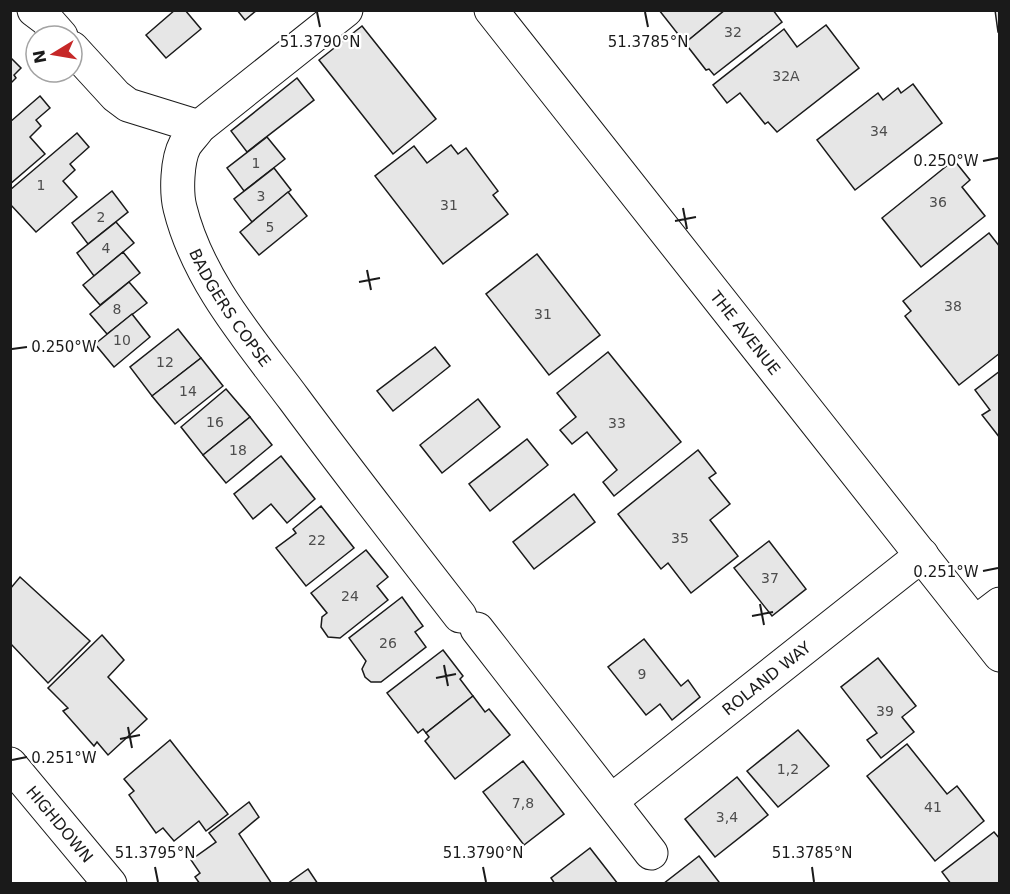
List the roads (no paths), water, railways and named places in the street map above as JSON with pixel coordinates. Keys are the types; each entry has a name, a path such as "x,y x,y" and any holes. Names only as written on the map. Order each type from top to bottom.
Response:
{"street":[{"path":"34,10 50,24"},
{"name":"BADGERS COPSE","path":"346,10 199,127 184,146 178,174 180,206 189,238 230,314 348,471 611,801"},
{"name":"THE AVENUE","path":"491,10 922,555 987,613 999,655"},
{"path":"84,61 116,96 128,105 199,127"},
{"name":"ROLAND WAY","path":"611,801 922,555"},
{"name":"HIGHDOWN","path":"10,764 110,884"},
{"path":"611,801 651,853"}]}
